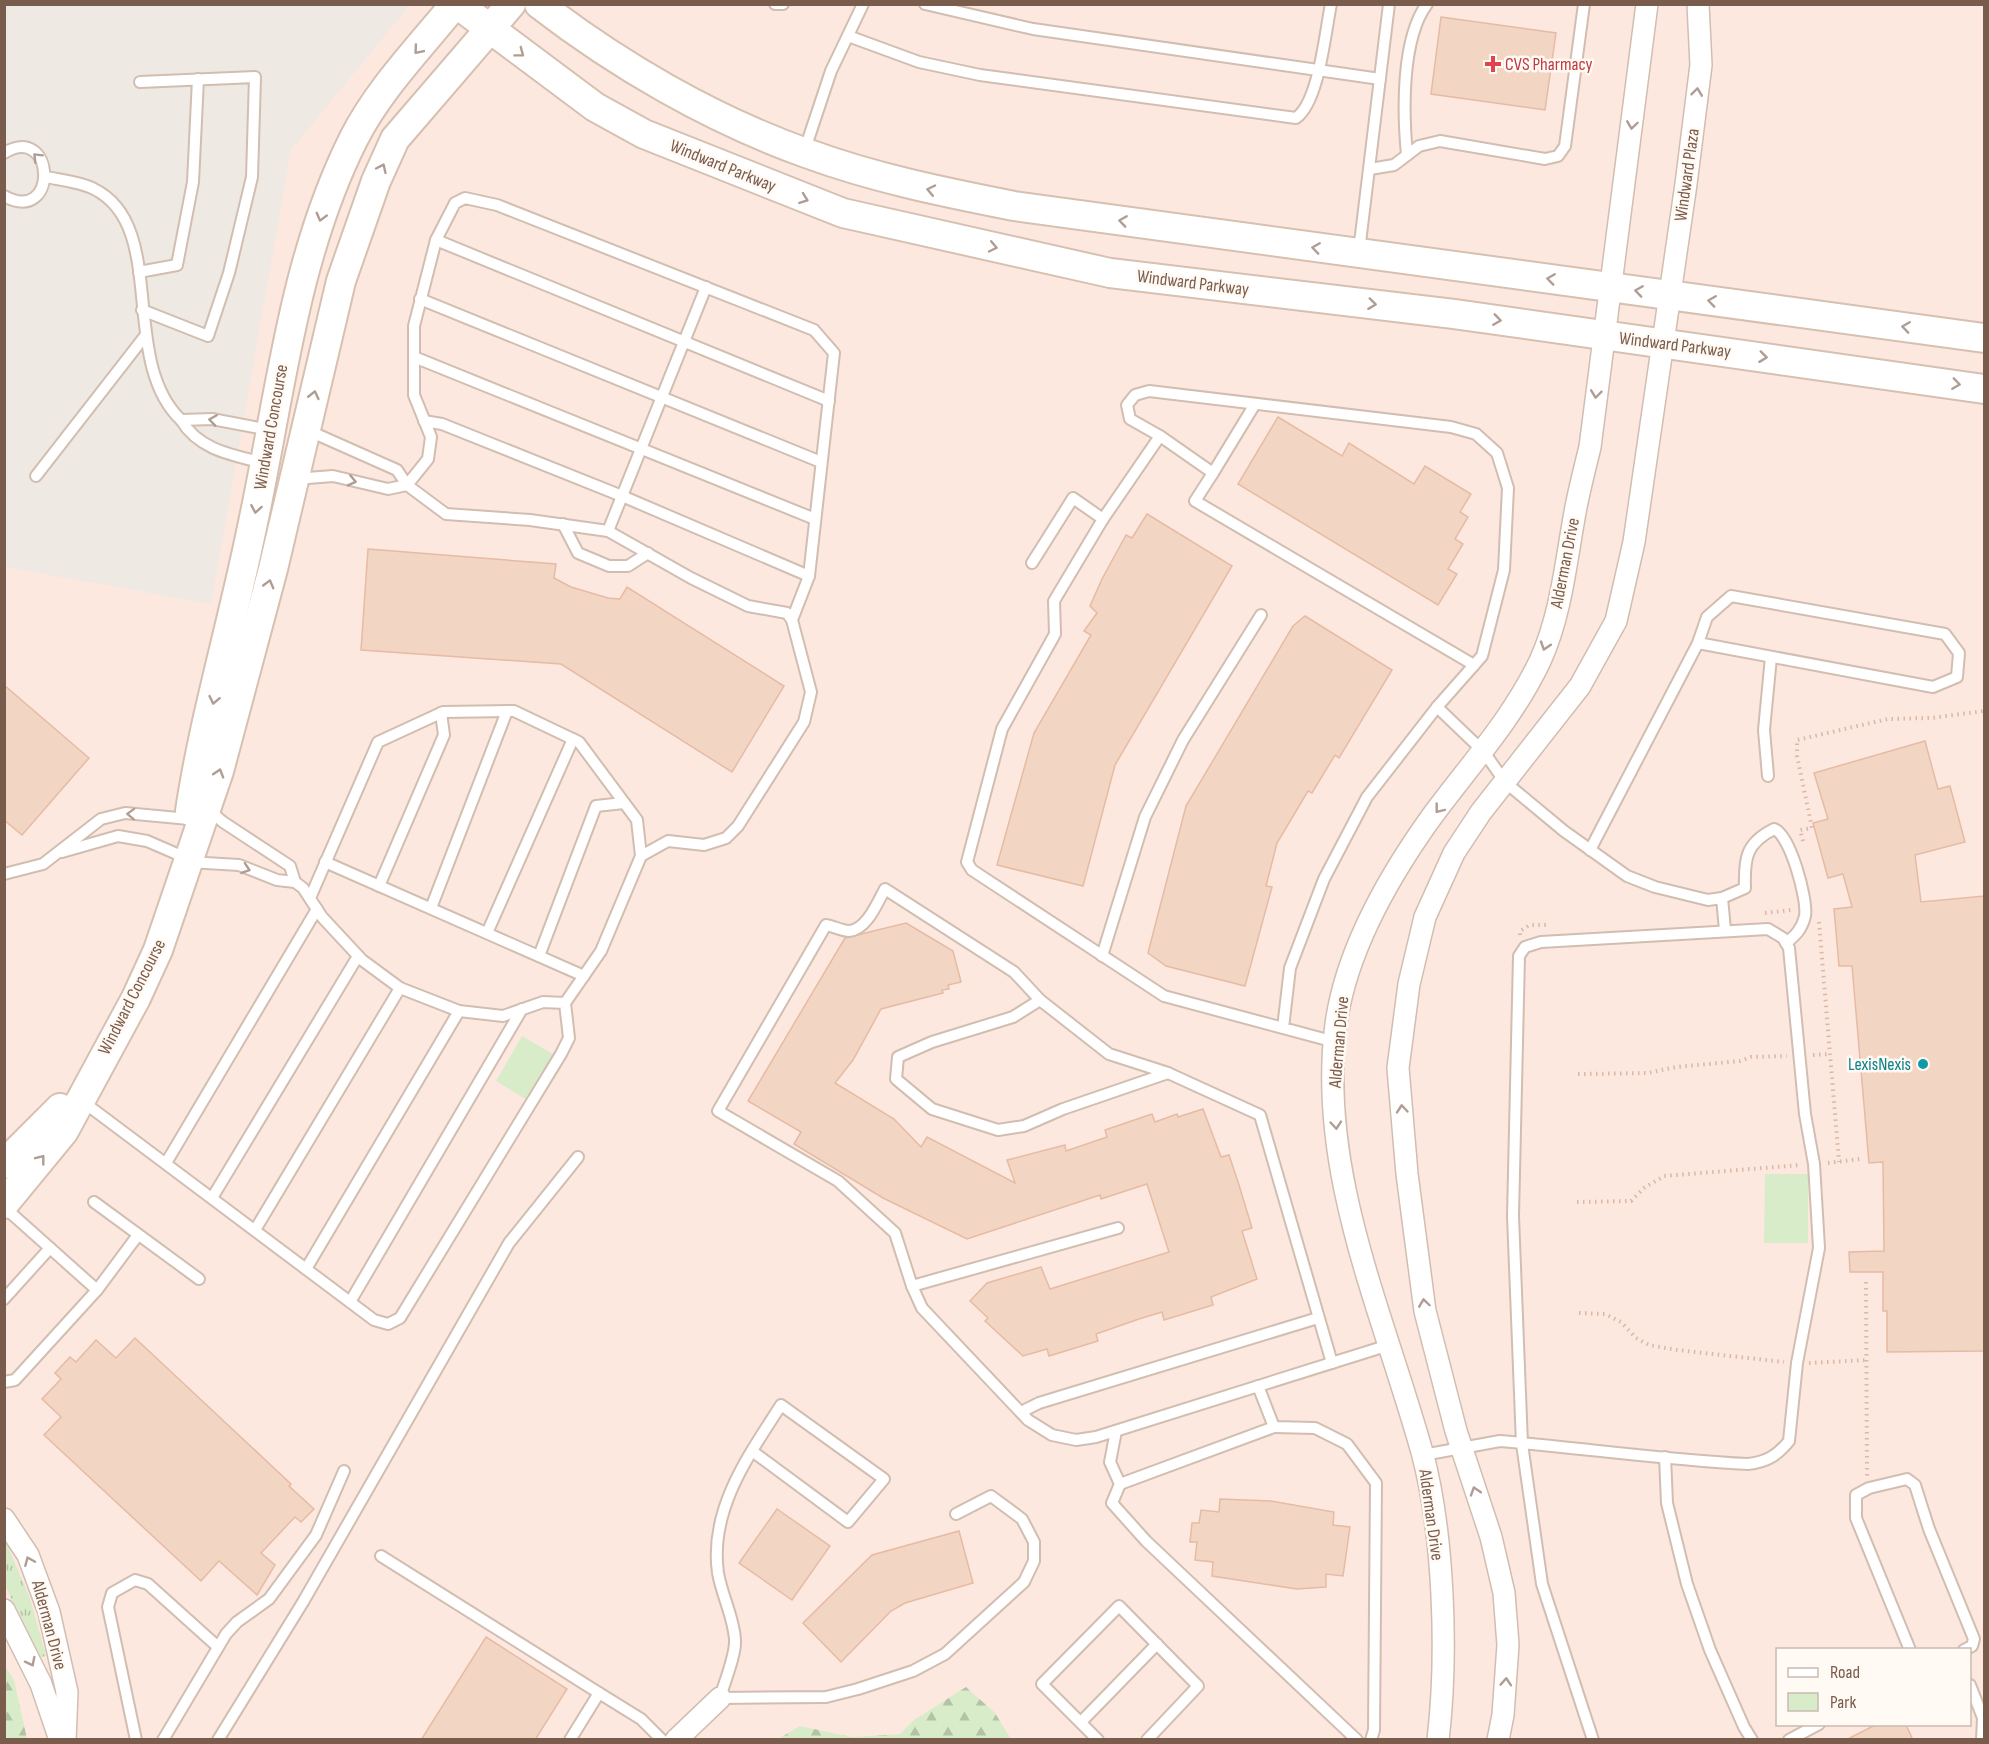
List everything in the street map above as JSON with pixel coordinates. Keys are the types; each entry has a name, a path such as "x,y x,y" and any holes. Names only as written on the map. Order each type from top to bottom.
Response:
{"main road":[{"name":"Windward Parkway","path":"456,4 595,107 644,134 843,213 1110,273 1454,314 1984,388"},
{"name":"Windward Concourse","path":"198,813 287,339 325,202 355,136 384,92 456,4"},
{"path":"490,30 511,4"},
{"path":"539,4 613,56 698,104 804,153 925,189 1014,206 1984,338"},
{"name":"Windward Concourse","path":"4,1206 64,1131 136,998 158,950 273,569 341,281 386,160 395,139 467,53 490,30"},
{"name":"Windward Concourse","path":"4,1164 34,1137 94,1072"}],"street":[{"path":"1609,287 1647,4"},
{"name":"Windward Plaza","path":"1663,344 1701,65 1698,4"},
{"name":"Alderman Drive","path":"1438,1740 1443,1630 1435,1517 1423,1455 1340,1173 1332,1082 1335,1042 1345,981 1359,939 1430,820 1500,730 1540,659 1565,582 1575,508 1590,447 1609,287"},
{"path":"1498,1740 1503,1715 1508,1645 1504,1593 1491,1538 1461,1447 1425,1311 1407,1174 1398,1068 1409,984 1425,917 1454,853 1505,782 1580,686 1616,621 1634,542 1663,344"},
{"name":"Alderman Drive","path":"4,1519 28,1555 49,1612 67,1692 65,1740"},
{"name":"Alderman Drive","path":"4,1610 41,1684 60,1740"},
{"path":"676,1740 720,1698"}],"lane":[{"path":"775,4 783,4"},
{"path":"804,153 831,71 863,4"},
{"path":"925,4 1033,29 1380,79"},
{"path":"848,36 919,62 981,75 1296,118 1305,112 1318,70 1331,4"},
{"path":"1359,254 1389,4"},
{"path":"1407,155 1404,124 1407,58 1427,4"},
{"path":"1370,169 1394,165 1419,146 1440,141 1545,159 1558,156 1565,146 1584,4"},
{"path":"140,82 255,77 255,140 252,177 229,273 208,336 142,310"},
{"path":"139,272 177,265 193,182 198,80"},
{"path":"4,153 19,148 35,153 45,167 46,177 41,191 27,200 18,201 4,196"},
{"path":"46,177 94,189 110,200 126,217 139,272 145,336 163,399 181,420 190,435 221,452 264,463"},
{"path":"294,479 333,476 388,489 407,485 428,459 430,437 414,395 414,326 436,240 455,203 465,198 497,205 813,330 834,353 808,576 792,620"},
{"path":"436,240 829,401"},
{"path":"608,531 706,287"},
{"path":"420,299 821,462"},
{"path":"36,476 145,336"},
{"path":"414,357 815,519"},
{"path":"1213,473 1160,436 1130,419 1127,405 1135,395 1149,391 1451,428 1476,434 1497,453 1508,488 1504,570 1482,656 1437,706 1367,797 1324,879 1290,968 1283,1028"},
{"path":"1255,404 1195,501 1474,665"},
{"path":"181,420 212,419 270,430"},
{"path":"424,421 442,424 622,496 808,576"},
{"path":"306,429 397,470 407,485 446,514 562,524 608,531 748,606 787,613 792,620 812,692 804,722 738,826 726,838 704,845 668,841 641,856"},
{"path":"1160,436 1103,519 1054,601 1055,634 1002,729 967,862 972,870 1164,996 1335,1042"},
{"path":"1032,563 1073,498 1103,519"},
{"path":"562,524 578,553 609,566 628,566 648,554"},
{"path":"1590,850 1698,643 1707,617 1731,596 1945,634 1959,653 1957,677 1933,687 1698,643"},
{"path":"1102,956 1145,817 1183,740 1261,615"},
{"path":"1768,776 1764,730 1771,657"},
{"path":"1437,706 1484,752 1505,782 1590,850 1627,876 1655,887 1708,900 1722,898 1745,888 1744,866 1757,837 1774,829 1780,831 1794,861 1805,909 1798,933 1786,943"},
{"path":"431,908 507,711"},
{"path":"80,1100 374,1320 388,1324 400,1318 409,1307 569,1038 565,1003 601,951 641,856 637,820 579,742 514,711 441,713 378,742 310,898"},
{"path":"379,886 444,735 441,713"},
{"path":"487,933 573,739"},
{"path":"539,956 596,806 624,803"},
{"path":"4,874 43,864 101,819 125,813 198,813 223,822 290,866 295,882 358,956 400,988 459,1011 502,1016 543,1002 565,1003"},
{"path":"56,854 118,836 147,841 184,869 239,865 277,880 295,882"},
{"path":"325,862 584,976"},
{"path":"1332,1363 1260,1115 1168,1074 1109,1054 1040,1000 1014,972 885,889 869,917 860,926 850,931 826,925 718,1111 838,1181 895,1233 912,1286 922,1308 1021,1413 1052,1435 1076,1440 1116,1431 1258,1386 1332,1363 1389,1345"},
{"path":"1722,898 1725,930"},
{"path":"166,1163 317,909"},
{"path":"1423,1455 1500,1441 1522,1443 1665,1457 1748,1464 1764,1462 1781,1451 1789,1442 1797,1363 1819,1248 1814,1164 1799,1056 1789,948 1768,929 1725,930 1616,940 1541,942 1525,947 1519,956 1513,1216 1522,1443 1542,1584 1593,1740"},
{"path":"212,1198 358,956"},
{"path":"255,1230 400,988"},
{"path":"1040,1000 1013,1017 932,1042 898,1056 896,1078 932,1109 998,1130 1024,1126 1063,1109 1168,1074"},
{"path":"350,1302 522,1009"},
{"path":"306,1269 459,1011"},
{"path":"218,1740 303,1602 509,1243 578,1157"},
{"path":"94,1202 200,1279"},
{"path":"4,1206 97,1290"},
{"path":"912,1286 1118,1228"},
{"path":"4,1382 15,1380 97,1290 138,1234"},
{"path":"4,1299 50,1248"},
{"path":"1021,1413 1039,1403 1172,1360 1318,1318"},
{"path":"1258,1386 1274,1427"},
{"path":"752,1451 848,1522 884,1479 781,1405 752,1451 734,1480 720,1525 718,1572 735,1641 720,1698 826,1697 913,1671 945,1654 1024,1582 1034,1561 1034,1542 1022,1519 991,1496 956,1514"},
{"path":"1357,1740 1146,1541 1112,1503 1120,1484 1274,1427 1315,1428 1347,1444 1376,1483 1374,1730 1371,1740"},
{"path":"1116,1431 1110,1462 1120,1484"},
{"path":"1665,1457 1667,1503 1688,1584 1710,1650 1752,1740"},
{"path":"163,1740 218,1647 237,1622 270,1599 316,1535 344,1471"},
{"path":"1909,1648 1856,1518 1856,1495 1869,1488 1907,1479 1915,1485 1929,1528 1974,1639 1972,1646 1968,1648"},
{"path":"381,1556 641,1719 662,1740"},
{"path":"136,1740 108,1607 112,1593 135,1580 148,1584 218,1647"},
{"path":"1098,1740 1042,1684 1119,1606 1198,1686 1148,1740"},
{"path":"1081,1722 1157,1644"},
{"path":"1971,1688 1983,1718 1982,1740"},
{"path":"570,1740 599,1693"},
{"path":"1789,1740 1817,1726"}],"path":[{"path":"1805,852 1800,830 1812,828 1797,756 1797,740 1888,719 1931,718 1984,711"},
{"path":"1819,917 1839,1162"},
{"path":"1578,1074 1648,1073 1676,1067 1740,1061 1750,1057 1830,1054"},
{"path":"1576,1202 1631,1201 1644,1188 1664,1176 1839,1162 1860,1158"},
{"path":"1866,1282 1868,1360 1866,1477 1869,1488"},
{"path":"1579,1313 1605,1314 1621,1322 1636,1338 1649,1345 1677,1350 1797,1363 1868,1360"}],"shaded area":[{"path":"4,5 410,5 291,150 211,604 5,567"},
{"path":"5,5 1984,5 1984,1739 5,1740"}],"green space":[{"path":"522,1036 553,1054 525,1099 496,1081"},
{"path":"1765,1174 1808,1174 1808,1243 1764,1243"},
{"path":"5,1540 30,1598 46,1656 41,1657 5,1586"},
{"path":"4,1664 14,1680 27,1739 5,1739"},
{"path":"966,1687 995,1713 1011,1739 778,1739 800,1726 852,1737 900,1734 914,1720"}],"building":[{"name":"CVS Pharmacy","path":"1441,17 1556,33 1545,110 1431,94"},
{"path":"1278,417 1342,456 1349,443 1414,484 1425,466 1471,494 1460,512 1468,517 1455,539 1463,544 1448,569 1457,574 1438,605 1238,484"},
{"path":"1147,514 1232,566 1115,765 1083,886 997,865 1034,733 1091,635 1084,631 1097,613 1090,606 1102,579 1126,535 1132,538"},
{"path":"368,549 556,564 554,578 571,587 608,598 620,599 627,587 784,686 732,772 561,664 361,650"},
{"path":"1305,616 1392,670 1339,758 1335,755 1312,793 1308,791 1277,843 1266,886 1272,887 1245,986 1166,966 1148,953 1186,806 1293,626"},
{"path":"4,685 89,758 22,835 4,820"},
{"name":"LexisNexis","path":"1925,741 1938,789 1950,786 1965,842 1915,855 1921,902 1984,896 1984,1351 1887,1352 1887,1311 1883,1311 1883,1272 1850,1272 1849,1252 1884,1251 1883,1162 1869,1163 1852,966 1839,966 1834,909 1852,907 1843,874 1828,878 1813,823 1828,819 1814,773"},
{"path":"906,923 953,951 961,982 948,985 949,989 942,990 943,993 881,1009 853,1060 835,1083 894,1119 921,1147 927,1137 1015,1183 1007,1160 1065,1145 1066,1151 1107,1137 1105,1130 1152,1114 1155,1122 1177,1114 1178,1117 1203,1109 1221,1157 1229,1155 1239,1185 1252,1228 1242,1231 1257,1279 1211,1297 1213,1305 1164,1320 1162,1312 1139,1319 1096,1334 1098,1341 1049,1356 1047,1349 1023,1356 985,1321 988,1318 970,1301 987,1283 1041,1267 1050,1289 1169,1252 1147,1184 1101,1199 1100,1195 967,1239 883,1198 794,1144 801,1132 748,1101 845,938"},
{"path":"135,1338 291,1484 289,1486 314,1509 301,1522 295,1517 261,1553 275,1565 257,1595 219,1561 201,1581 44,1435 61,1417 42,1399 61,1379 55,1373 70,1357 76,1362 96,1340 116,1358"},
{"path":"1220,1499 1271,1501 1334,1512 1333,1525 1350,1527 1343,1576 1326,1574 1326,1587 1297,1589 1212,1576 1213,1562 1195,1560 1197,1542 1190,1542 1192,1523 1199,1523 1201,1510 1219,1512"},
{"path":"777,1509 830,1546 792,1600 739,1563"},
{"path":"959,1531 973,1583 905,1603 891,1611 841,1662 803,1623 872,1555"},
{"path":"486,1637 567,1689 535,1740 421,1740"},
{"path":"1873,1726 1906,1726 1913,1740 1846,1740"}],"place":[{"name":"CVS Pharmacy","path":"1493,64"},
{"name":"LexisNexis","path":"1923,1064"}]}
